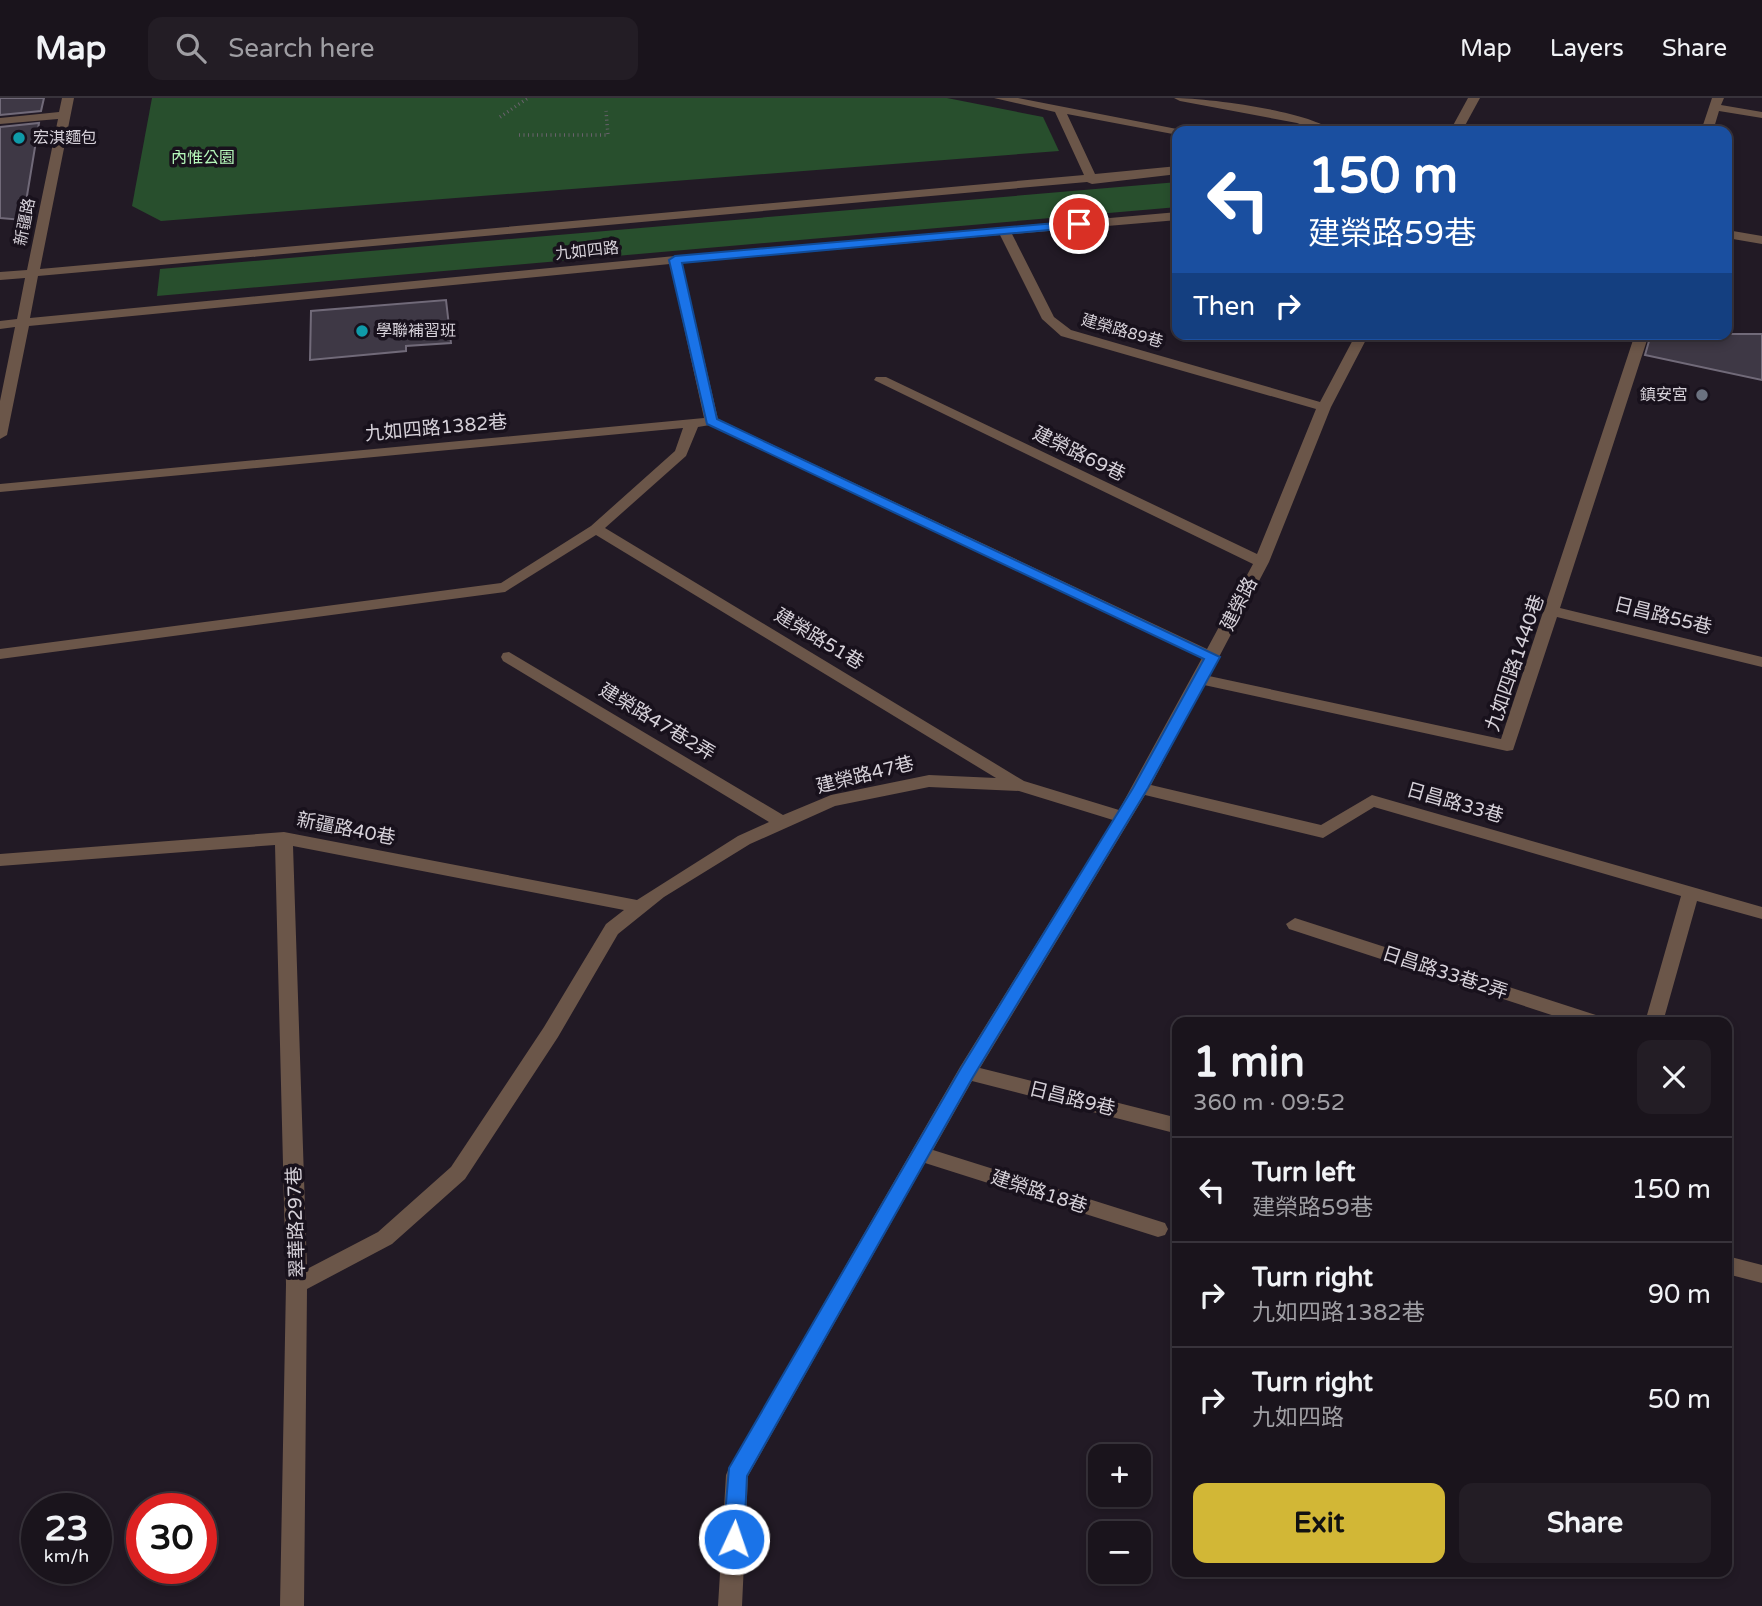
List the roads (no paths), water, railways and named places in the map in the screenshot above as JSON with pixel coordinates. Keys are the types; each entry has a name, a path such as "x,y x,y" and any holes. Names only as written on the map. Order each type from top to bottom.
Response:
{"street":[{"name":"新疆路","path":"0,435 68,98"},
{"path":"1000,98 1172,131"},
{"path":"1180,98 1300,120 1315,126"},
{"path":"1459,126 1474,98"},
{"path":"1709,126 1716,103 1762,116"},
{"path":"1059,109 1092,180"},
{"path":"0,121 65,115"},
{"name":"九如四路","path":"0,276 1092,180 1172,171"},
{"name":"九如四路","path":"0,325 675,260 1172,217"},
{"name":"建榮路89巷","path":"1004,231 1049,319 1066,333 1324,407"},
{"path":"1732,235 1762,240"},
{"path":"675,260 712,421 1212,657"},
{"name":"建榮路","path":"730,1606 737,1475 967,1072 1141,788 1261,562 1324,407 1360,340"},
{"name":"九如四路1440巷","path":"1200,680 1507,746 1640,340"},
{"name":"建榮路69巷","path":"881,380 1261,562"},
{"name":"九如四路1382巷","path":"0,488 712,421"},
{"path":"0,654 505,587 596,529 681,453 692,423"},
{"name":"建榮路51巷","path":"596,529 1020,785"},
{"name":"日昌路55巷","path":"1553,611 1762,662"},
{"name":"建榮路47巷2弄","path":"509,657 783,822"},
{"name":"建榮路47巷","path":"298,1284 385,1238 458,1173 551,1032 612,929 639,907 744,840 831,802 929,781 1020,785 1122,817"},
{"name":"日昌路33巷","path":"1141,788 1322,832 1372,801 1762,913"},
{"name":"新疆路40巷","path":"0,860 285,838 639,907"},
{"name":"翠華路297巷","path":"285,838 298,1284 292,1606"},
{"path":"1655,1017 1691,892"},
{"name":"日昌路33巷2弄","path":"1295,924 1580,1017"},
{"name":"日昌路9巷","path":"967,1072 1172,1124"},
{"name":"建榮路18巷","path":"921,1154 1158,1229"},
{"path":"1732,1266 1762,1274"}],"place":[{"name":"宏淇麵包","path":"19,138"},
{"name":"學聯補習班","path":"362,331"},
{"name":"鎮安宮","path":"1702,395"}],"park label":[{"name":"內惟公園","path":"203,158"}]}
